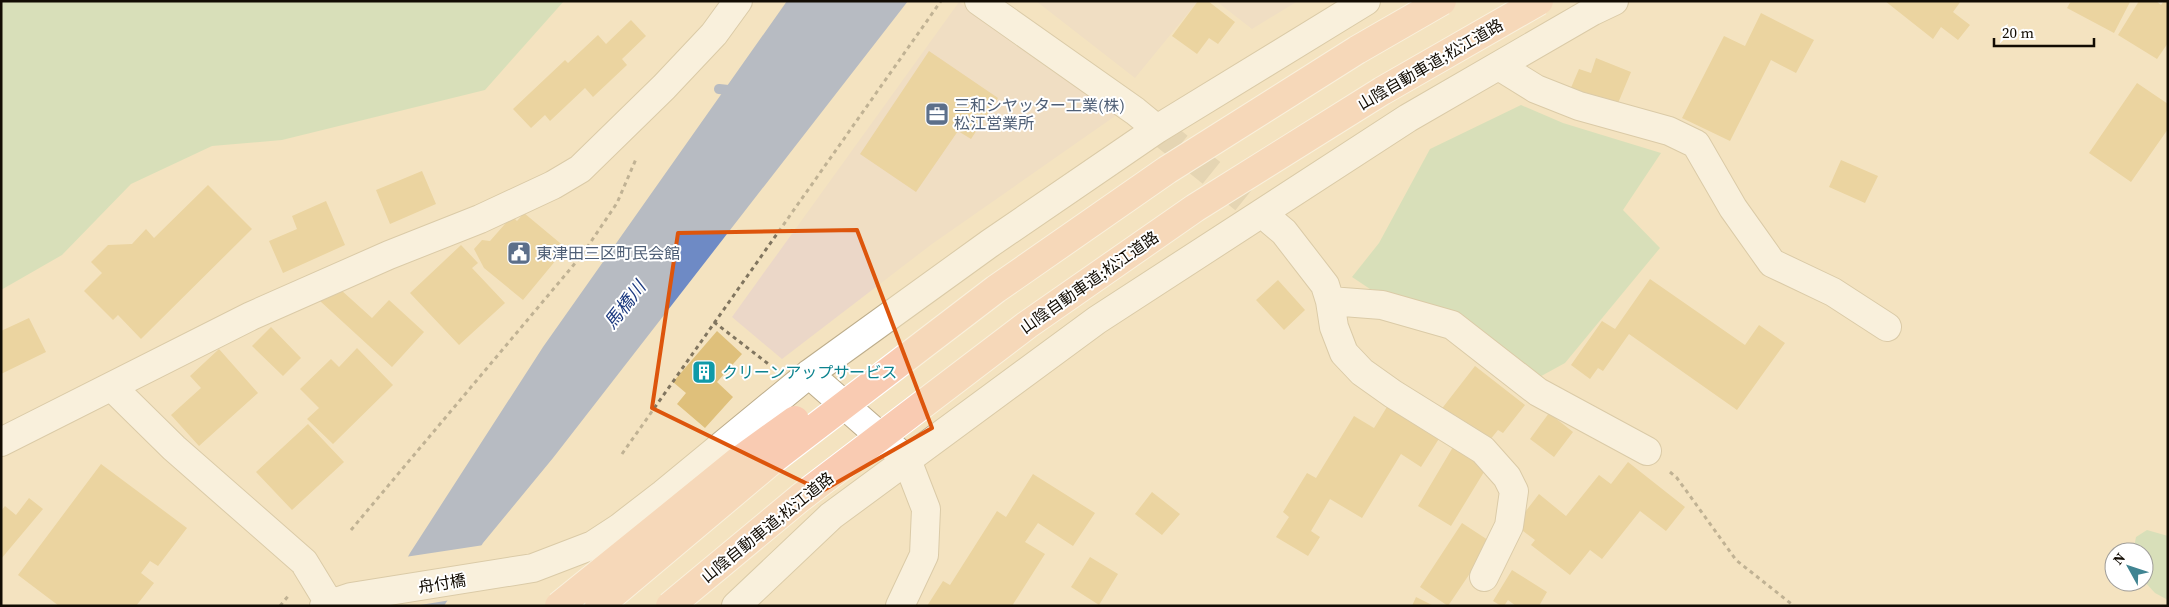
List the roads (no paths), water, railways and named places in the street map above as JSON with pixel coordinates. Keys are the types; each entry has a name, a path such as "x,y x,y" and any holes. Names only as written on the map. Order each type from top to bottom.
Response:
{"highway":[{"path":"599,606 775,458 996,289 1167,170 1357,50 1442,1"},
{"name":"山陰自動車道;松江道路","path":"670,606 800,498 1027,326 1195,208 1382,91 1539,1"},
{"path":"559,606 738,461 874,364 996,289"}],"street":[{"path":"1,442 251,316 389,254 480,218 553,185 580,169 637,114 714,34 738,1"},
{"path":"979,1 1135,111 1157,129"},
{"name":"舟付橋","path":"335,602 533,568 593,545 619,528 802,380 989,244 1157,129 1366,1"},
{"path":"736,606 831,516 1097,320 1408,118 1593,11 1614,1"},
{"path":"1499,66 1536,89 1580,106 1669,131 1696,144 1733,208 1772,262 1833,292 1886,327"},
{"path":"1271,221 1284,232 1325,285 1330,300 1334,327 1344,352 1362,372 1393,394 1483,450 1507,477 1514,490 1509,526 1484,577"},
{"path":"1330,300 1382,305 1452,325 1538,392 1647,451"},
{"path":"802,380 907,460 926,508 924,556 900,606"},
{"path":"112,387 174,448 304,562 335,602"}],"water":[{"name":"馬橋川","path":"787,1 908,1 553,458 483,543 444,606 381,606 410,553 543,347"}],"waterway":[{"path":"719,89 738,91"}],"tunnel":[{"path":"1157,129 1271,221"}],"place":[{"name":"三和シヤッター工業(株) 松江営業所","path":"937,114"},
{"name":"東津田三区町民会館","path":"519,253"},
{"name":"クリーンアップサービス","path":"704,372"}]}
